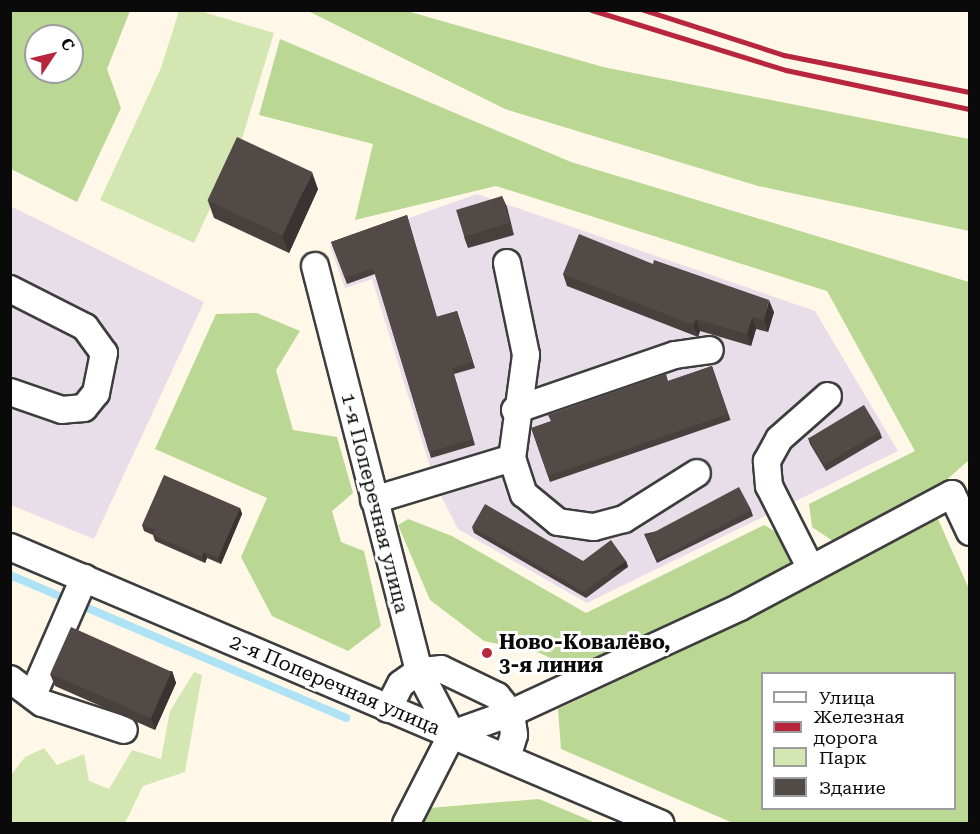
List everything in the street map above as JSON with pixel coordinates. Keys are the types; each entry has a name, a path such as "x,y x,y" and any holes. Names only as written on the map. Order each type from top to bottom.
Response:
{"street":[{"path":"507,263 526,355 515,410 512,458 524,494 558,522 594,527 624,519 697,473"},
{"name":"1-я Поперечная улица","path":"315,266 419,671 452,734"},
{"path":"10,289 85,327 104,353 96,393 84,408 62,410 10,392"},
{"path":"515,410 675,355 710,350"},
{"path":"811,569 768,486 767,461 779,439 828,396"},
{"path":"374,500 512,458"},
{"path":"406,824 452,734 511,713 811,569 952,494 969,532"},
{"name":"2-я Поперечная улица","path":"10,547 661,824"},
{"path":"33,695 84,578"},
{"path":"388,709 400,684 419,671 441,669 497,696 511,713 514,735 507,758"},
{"path":"10,679 62,712 74,711 124,730"}],"shaded area":[{"path":"477,194 815,311 898,451 587,603 458,529 436,486 372,279 345,288 330,246"},
{"path":"10,206 204,302 94,539 11,505"}],"green space":[{"path":"10,11 130,11 107,69 121,108 77,202 11,169"},
{"path":"179,11 200,11 274,33 241,142 194,243 100,200 161,68"},
{"path":"308,11 407,11 603,67 969,139 969,231 758,186 505,109"},
{"path":"280,39 571,162 969,282 969,460 944,482 833,541 812,527 809,504 915,451 827,291 496,186 355,220 373,144 259,115"},
{"path":"257,313 300,331 276,370 293,430 337,437 353,493 332,511 341,542 364,551 381,626 348,651 272,616 241,557 267,498 155,449 216,314"},
{"path":"408,519 452,536 586,613 764,525 783,536 793,554 786,570 576,671 540,653 484,641 430,600 398,525"},
{"path":"938,519 969,589 969,823 733,823 561,749 558,709 747,620"},
{"path":"194,672 202,675 185,772 143,786 125,823 11,823 11,775 25,757 44,748 57,765 84,754 89,781 109,789 132,750 161,759 170,711"},
{"path":"539,799 596,823 421,823 429,808"}],"building":[{"path":"237,137 312,172 283,236 207,200"},
{"path":"502,196 510,223 464,237 456,210"},
{"path":"407,215 436,317 457,311 473,362 452,368 473,439 429,452 373,268 345,278 331,242"},
{"path":"579,234 653,264 654,260 769,300 764,320 752,317 747,334 696,319 693,325 563,274"},
{"path":"712,366 728,414 548,476 531,428 551,421 548,415 666,374 668,381"},
{"path":"864,405 880,432 824,465 808,438"},
{"path":"164,475 240,508 218,558 204,552 202,557 153,535 155,530 142,525"},
{"path":"739,487 751,510 658,560 645,537"},
{"path":"485,504 583,561 611,540 626,561 584,592 472,527"},
{"path":"71,627 171,672 151,718 50,674"}],"waterway":[{"path":"10,575 64,598"},
{"path":"85,607 346,718"}],"railway":[{"path":"592,10 786,70 970,109"},
{"path":"644,10 784,55 970,92"}],"place":[{"name":"Ново-Ковалёво, 3-я линия","path":"487,653"}]}
